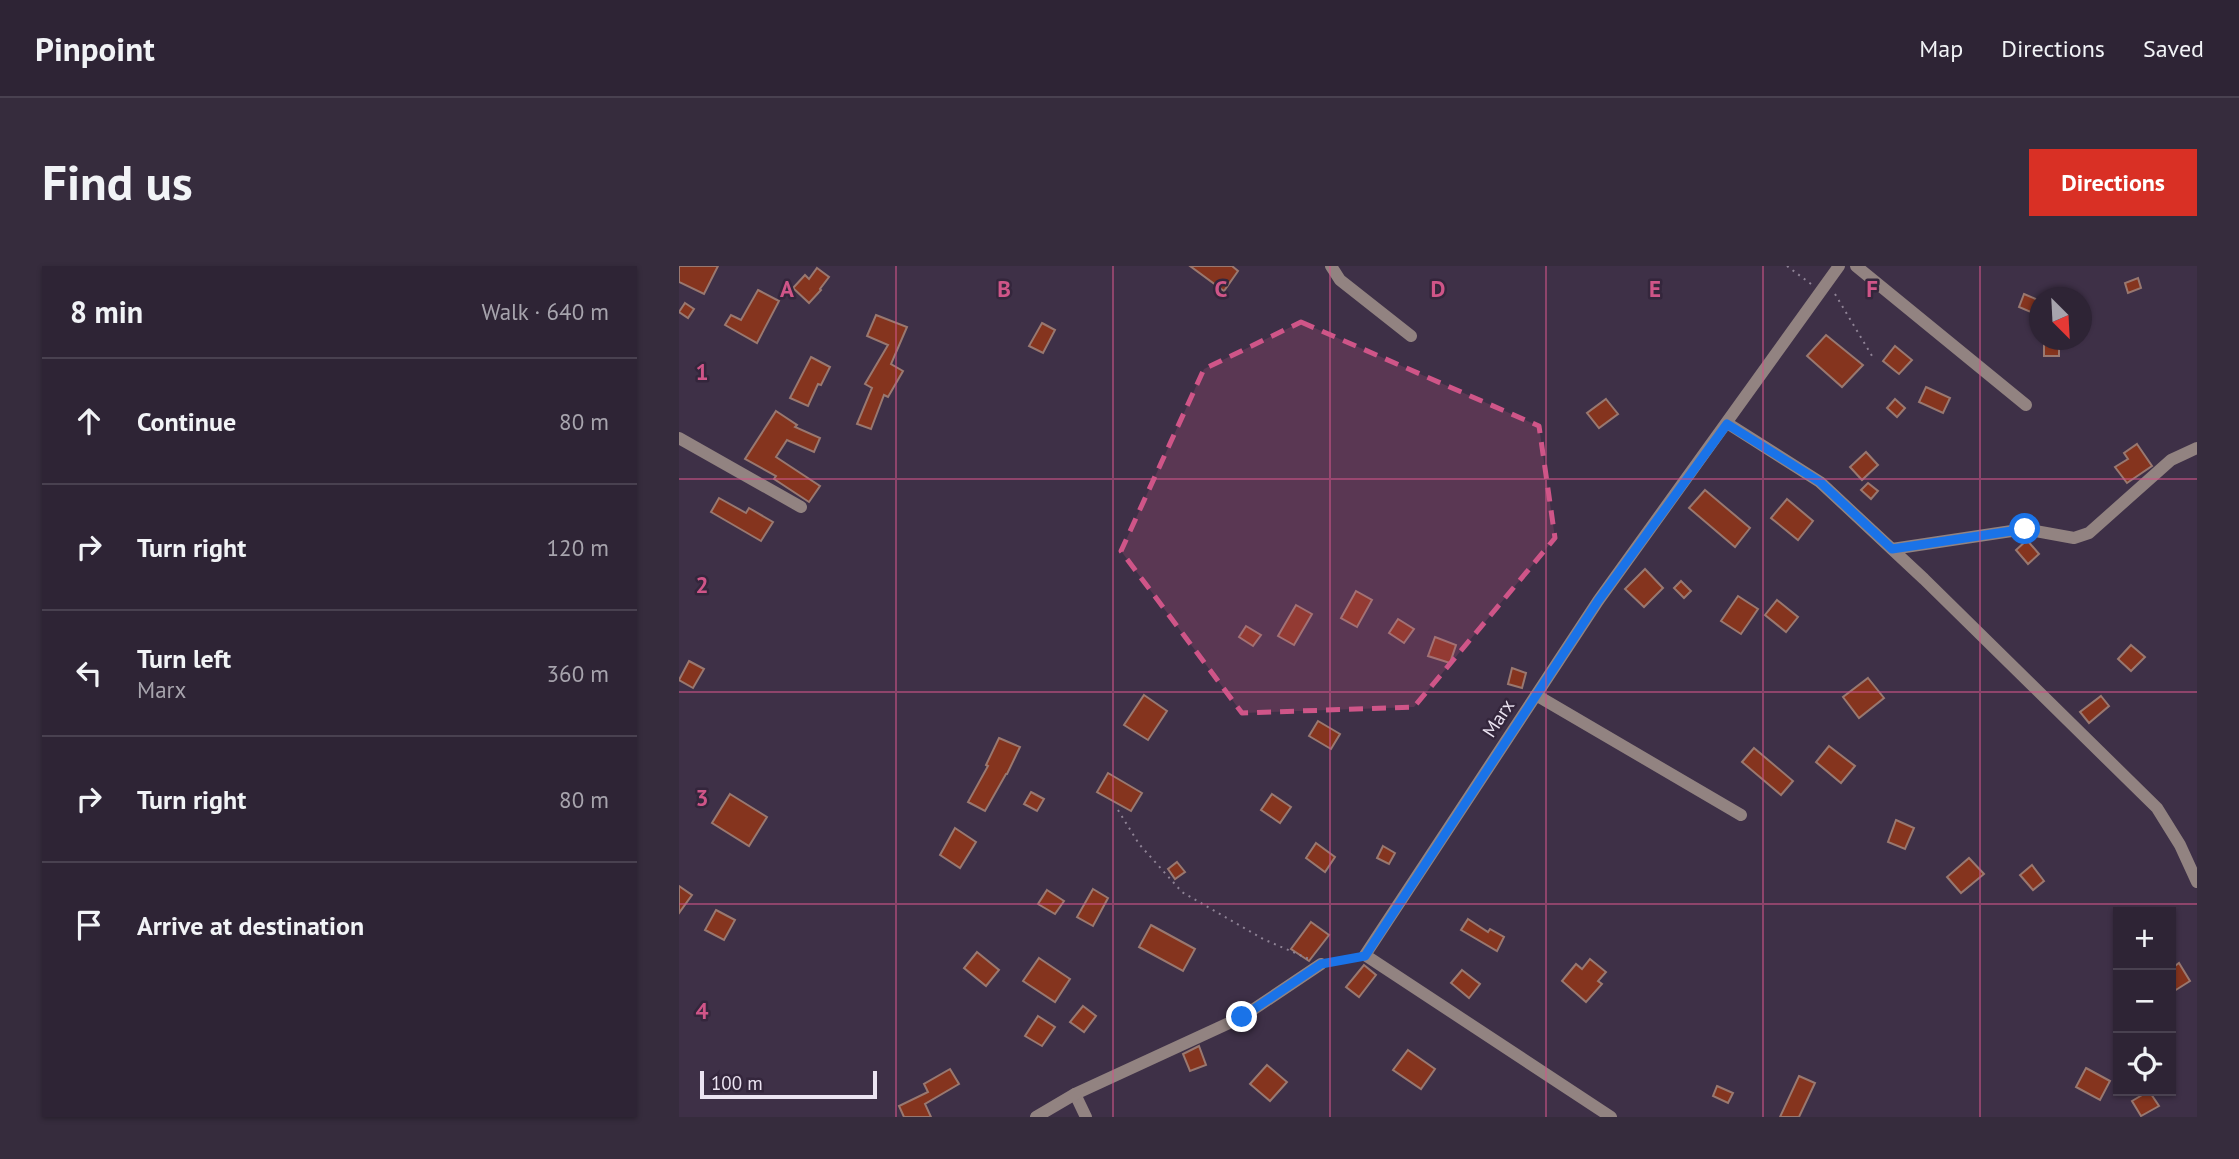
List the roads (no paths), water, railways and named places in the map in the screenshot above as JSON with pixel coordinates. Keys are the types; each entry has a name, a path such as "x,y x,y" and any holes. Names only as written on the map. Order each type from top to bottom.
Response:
{"street":[{"path":"1331,266 1340,280 1411,336"},
{"name":"Marx","path":"1611,1117 1365,956 1598,601 1839,266"},
{"path":"1856,266 2026,404"},
{"path":"1727,424 1820,482 1892,549 2157,808 2180,845 2197,882"},
{"path":"679,438 801,507"},
{"path":"1892,549 2025,529 2074,538 2089,533 2171,460 2197,448"},
{"path":"1536,695 1741,815"},
{"path":"1036,1117 1075,1094 1242,1017 1321,964"},
{"path":"1075,1094 1087,1117"}]}
